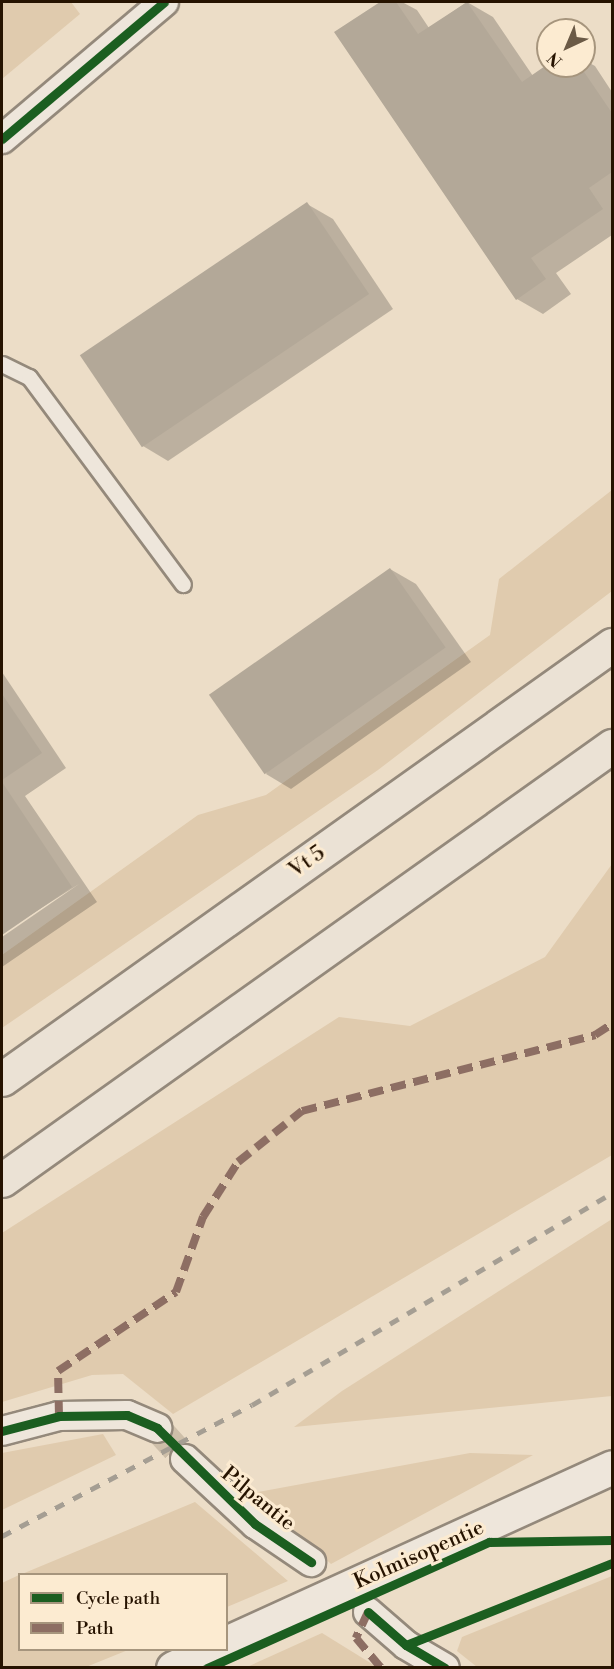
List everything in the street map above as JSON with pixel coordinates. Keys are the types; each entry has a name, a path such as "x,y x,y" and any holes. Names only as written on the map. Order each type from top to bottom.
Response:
{"highway":[{"name":"Vt 5","path":"2,1079 612,645"},
{"path":"2,1180 612,746"}],"main road":[{"name":"Kolmisopentie","path":"228,1642 612,1467"},
{"path":"172,1668 210,1651"}],"street":[{"path":"2,139 164,2"},
{"path":"2,1431 58,1416 127,1415 157,1428"},
{"name":"Pilpantie","path":"186,1458 255,1524 311,1562"},
{"path":"368,1612 406,1645 444,1668"}],"lane":[{"path":"2,364 29,377 183,584"}],"shaded area":[{"path":"2,2 71,2 80,14 2,79"},
{"path":"612,490 612,591 378,770 2,1028 2,955 198,815 266,795 490,635 499,579"},
{"path":"612,864 612,1155 173,1414 123,1374 92,1375 2,1402 2,1233 339,1017 410,1026 545,957"},
{"path":"612,1219 612,1396 294,1427 342,1391"},
{"path":"103,1434 116,1455 2,1510 2,1453"},
{"path":"470,1453 533,1455 331,1564 253,1493"},
{"path":"195,1502 288,1581 228,1607 228,1573 24,1573"},
{"path":"18,1575 18,1651 126,1651 86,1667 2,1667 2,1583"},
{"path":"612,1576 612,1667 477,1667 457,1651 462,1637"},
{"path":"322,1633 377,1667 247,1667"}],"building":[{"path":"380,2 396,2 418,34 467,2 522,82 536,72 536,78 588,78 612,113 612,172 589,188 603,209 531,258 546,279 516,300 334,32"},
{"path":"307,202 369,294 142,447 80,355"},
{"path":"390,568 446,647 265,774 209,695"},
{"path":"2,694 42,753 2,780"},
{"path":"2,782 72,887 2,935"}],"tunnel":[{"path":"157,1428 185,1459"}],"railway":[{"path":"2,1536 252,1405 612,1193"}],"marked path":[{"path":"59,1416 58,1371 176,1292 203,1217 238,1162 302,1111 595,1035 612,1024"},
{"path":"368,1612 356,1638 381,1668"}],"cycle path":[{"path":"2,139 164,2"},
{"path":"2,1431 59,1416 127,1415 157,1428 255,1524 311,1562"},
{"path":"207,1668 489,1542 612,1540"},
{"path":"406,1645 612,1563"},
{"path":"368,1612 406,1645 445,1668"}]}
